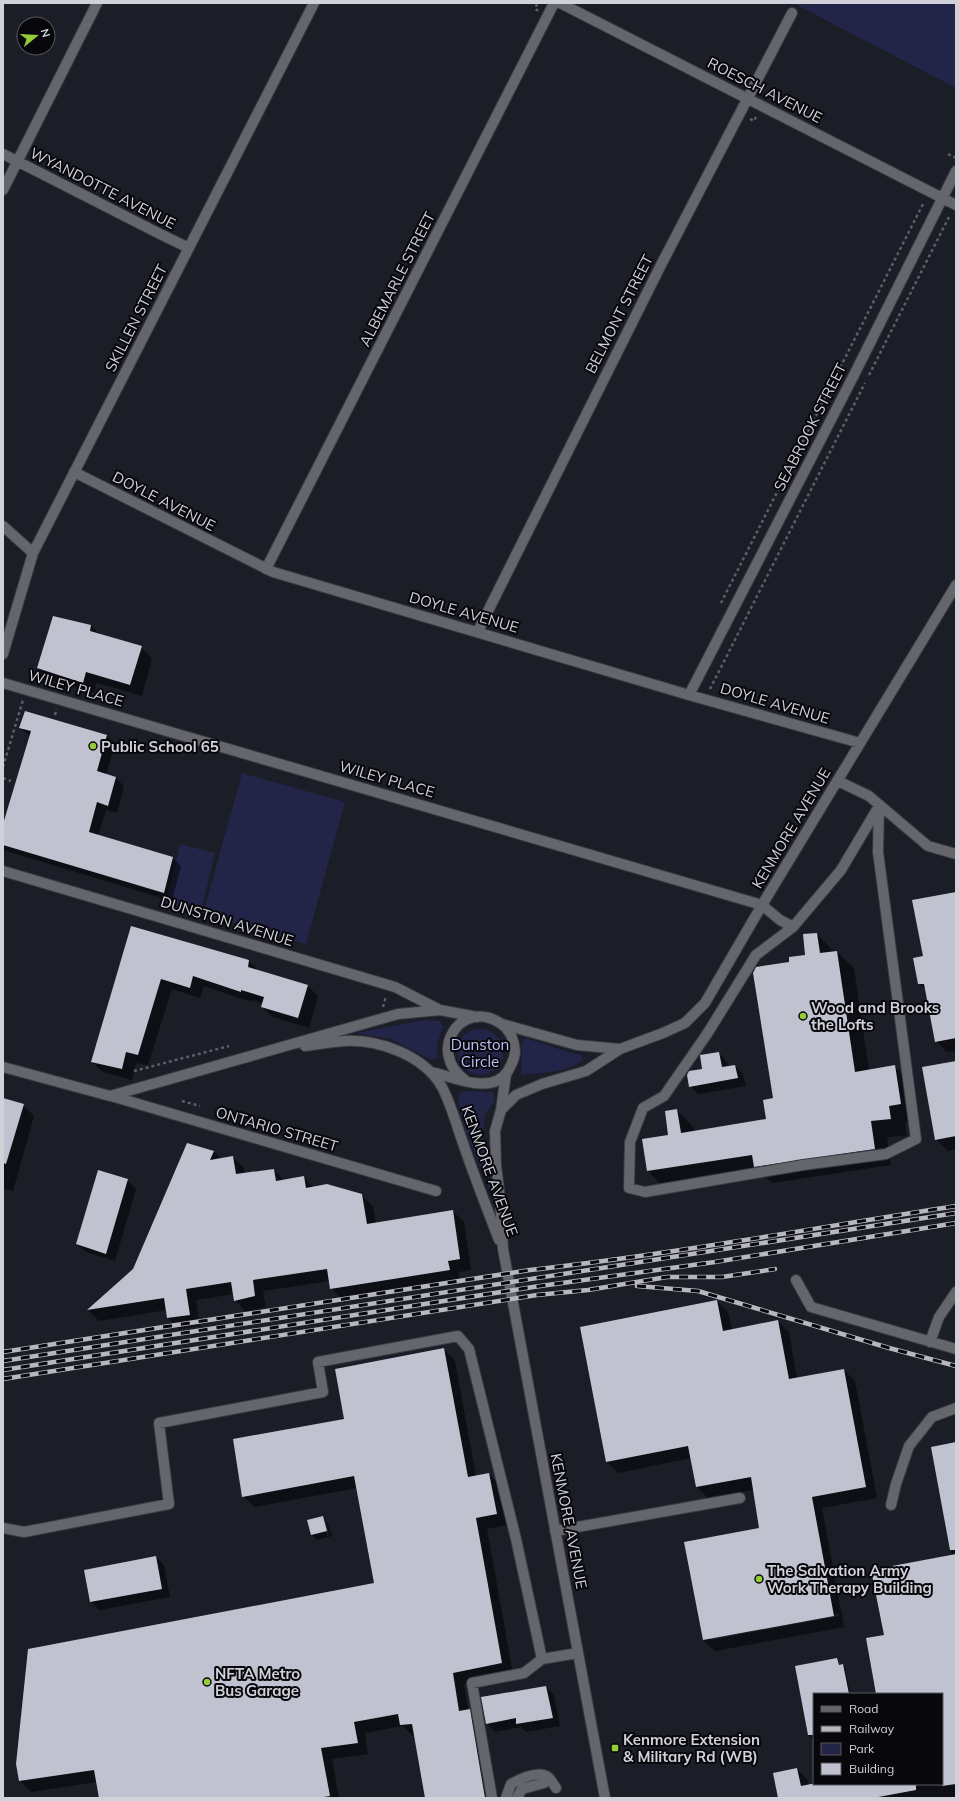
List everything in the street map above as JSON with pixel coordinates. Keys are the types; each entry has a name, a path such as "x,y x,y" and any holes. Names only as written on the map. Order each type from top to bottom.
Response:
{"street":[{"path":"3,190 97,3"},
{"name":"SKILLEN STREET","path":"3,654 33,552 190,248 314,3"},
{"name":"ALBEMARLE STREET","path":"266,569 554,3"},
{"name":"ROESCH AVENUE","path":"560,3 956,205"},
{"name":"BELMONT STREET","path":"478,632 662,263 749,99 792,13"},
{"name":"WYANDOTTE AVENUE","path":"3,154 190,248"},
{"name":"SEABROOK STREET","path":"689,695 850,382 956,171"},
{"name":"DOYLE AVENUE","path":"74,472 273,572 689,695 860,743"},
{"path":"3,526 33,552"},
{"name":"KENMORE AVENUE","path":"604,1798 503,1249 495,1145 495,1131 501,1110 516,1094 586,1071 620,1049 685,1023 705,1003 762,905 956,585"},
{"name":"WILEY PLACE","path":"3,683 762,905"},
{"path":"838,780 869,796 928,846 956,854"},
{"path":"879,806 878,852 916,1139 886,1154 803,1165 645,1192 629,1188 630,1142 643,1108 664,1096 707,1034 756,955 793,927 841,870 879,806"},
{"name":"DUNSTON AVENUE","path":"3,871 395,987 440,1010"},
{"path":"762,905 780,920 793,927"},
{"path":"110,1096 398,1014 440,1010 494,1019 510,1032 514,1043 515,1054 512,1064 506,1074 489,1084"},
{"path":"449,1102 447,1052 450,1038 458,1026 466,1020 477,1017"},
{"name":"KENMORE AVENUE","path":"502,1024 577,1045 620,1049"},
{"path":"273,1050 345,1041 373,1043 403,1053 431,1072 441,1085 449,1102"},
{"path":"447,1052 453,1068 465,1080"},
{"name":"ONTARIO STREET","path":"3,1067 110,1096 436,1191"},
{"path":"431,1072 481,1084 528,1090"},
{"path":"501,1110 506,1074"},
{"name":"KENMORE AVENUE","path":"449,1102 464,1147 503,1249"},
{"path":"796,1280 811,1307 956,1349"},
{"path":"930,1342 939,1317 956,1292"},
{"path":"3,1528 24,1532 169,1504 159,1423 322,1392 318,1362 458,1336 469,1349 516,1539 542,1659"},
{"path":"891,1505 896,1484 909,1446 932,1418 956,1408"},
{"path":"555,1531 740,1498"},
{"path":"492,1798 472,1683 524,1673 542,1659 578,1653"},
{"path":"506,1798 511,1784 520,1779 542,1774 549,1778 556,1788"},
{"path":"517,1798 522,1789 544,1783 549,1778"}],"path":[{"path":"535,9 537,4"},
{"path":"754,121 756,117"},
{"path":"948,154 954,157"},
{"name":"SEABROOK STREET","path":"718,609 922,205"},
{"name":"SEABROOK STREET","path":"711,688 948,219"},
{"path":"3,767 24,699"},
{"path":"3,752 7,753"},
{"path":"3,778 11,781"},
{"path":"383,1007 385,998"},
{"path":"134,1071 229,1046"},
{"path":"182,1101 200,1106"},
{"path":"229,1115 240,1118"}],"green space":[{"path":"793,3 956,3 956,88 816,15"},
{"path":"242,773 345,802 306,944 203,914"},
{"path":"180,844 215,853 201,911 166,903"},
{"name":"Dunston Circle","path":"424,1020 440,1021 443,1027 437,1044 437,1057 432,1060 390,1039 356,1033"},
{"name":"Dunston Circle","path":"480,1029 493,1033 499,1039 503,1052 499,1065 493,1071 480,1075 467,1071 461,1065 457,1052 461,1039 467,1033"},
{"name":"Dunston Circle","path":"526,1038 582,1055 583,1059 572,1067 521,1075 522,1042"},
{"name":"Dunston Circle","path":"465,1091 493,1092 495,1100 485,1115 482,1136 491,1193 470,1143 461,1115 459,1093"}],"building":[{"path":"53,616 91,625 90,631 142,646 130,685 86,672 83,683 37,668"},
{"path":"25,711 107,735 97,771 116,777 108,806 97,802 89,832 173,857 164,893 3,845 3,824 31,731 19,728"},
{"path":"956,892 956,1038 935,1042 924,984 918,984 913,958 923,956 912,900"},
{"path":"131,926 249,960 248,967 308,985 298,1018 261,1007 264,997 241,990 241,992 193,976 190,988 161,979 138,1055 126,1052 122,1069 91,1062"},
{"name":"Wood and Brooks the Lofts","path":"817,933 820,953 837,951 855,1072 895,1065 901,1104 889,1106 891,1119 871,1121 875,1149 754,1167 752,1155 647,1171 642,1139 668,1135 665,1111 677,1109 681,1133 766,1119 763,1100 773,1098 753,973 756,967 789,962 789,957 805,955 803,934"},
{"path":"719,1052 722,1067 735,1065 738,1078 689,1087 687,1075 689,1071 702,1069 700,1055"},
{"path":"956,1061 956,1136 935,1140 922,1067"},
{"path":"3,1098 24,1104 6,1164 3,1163"},
{"path":"187,1143 214,1151 210,1160 233,1156 236,1174 274,1169 276,1181 304,1176 306,1188 327,1184 362,1194 367,1224 453,1210 460,1259 448,1261 450,1270 330,1289 327,1269 253,1280 255,1296 234,1301 231,1282 186,1289 190,1315 167,1318 164,1298 87,1310 133,1269"},
{"path":"98,1170 128,1179 106,1254 76,1244"},
{"path":"717,1300 723,1331 778,1320 789,1379 844,1369 866,1487 812,1497 834,1616 703,1640 684,1542 759,1528 751,1477 696,1487 688,1446 606,1462 580,1327"},
{"path":"444,1348 468,1477 489,1473 497,1514 476,1518 502,1663 453,1673 459,1711 470,1709 485,1798 425,1798 412,1724 400,1725 398,1714 354,1722 358,1743 321,1748 330,1796 317,1798 99,1798 94,1770 19,1781 16,1764 28,1649 374,1583 354,1476 242,1497 233,1439 344,1419 335,1369"},
{"path":"956,1442 956,1550 950,1550 931,1447"},
{"path":"323,1516 327,1531 311,1535 307,1520"},
{"path":"956,1554 956,1784 942,1786 943,1693 876,1693 866,1638 884,1635 871,1570"},
{"path":"156,1556 162,1589 90,1602 84,1570"},
{"path":"837,1658 839,1665 843,1664 849,1693 813,1693 813,1735 808,1735 795,1666"},
{"path":"546,1686 553,1718 516,1724 516,1718 486,1724 481,1697"},
{"path":"797,1768 801,1786 811,1784 916,1785 916,1790 873,1798 778,1798 773,1773"}],"railway":[{"path":"3,1352 530,1270 690,1249 956,1206"},
{"path":"3,1361 956,1213"},
{"path":"3,1370 533,1287 715,1262 956,1223"},
{"path":"3,1379 537,1295 588,1290 667,1277 722,1277 775,1269"},
{"path":"637,1286 698,1291 889,1348 956,1366"}],"place":[{"name":"Public School 65","path":"93,746"},
{"name":"Wood and Brooks the Lofts","path":"803,1016"},
{"name":"The Salvation Army Work Therapy Building","path":"759,1579"},
{"name":"NFTA Metro Bus Garage","path":"207,1682"},
{"name":"Kenmore Extension & Military Rd (WB)","path":"615,1748"}]}
